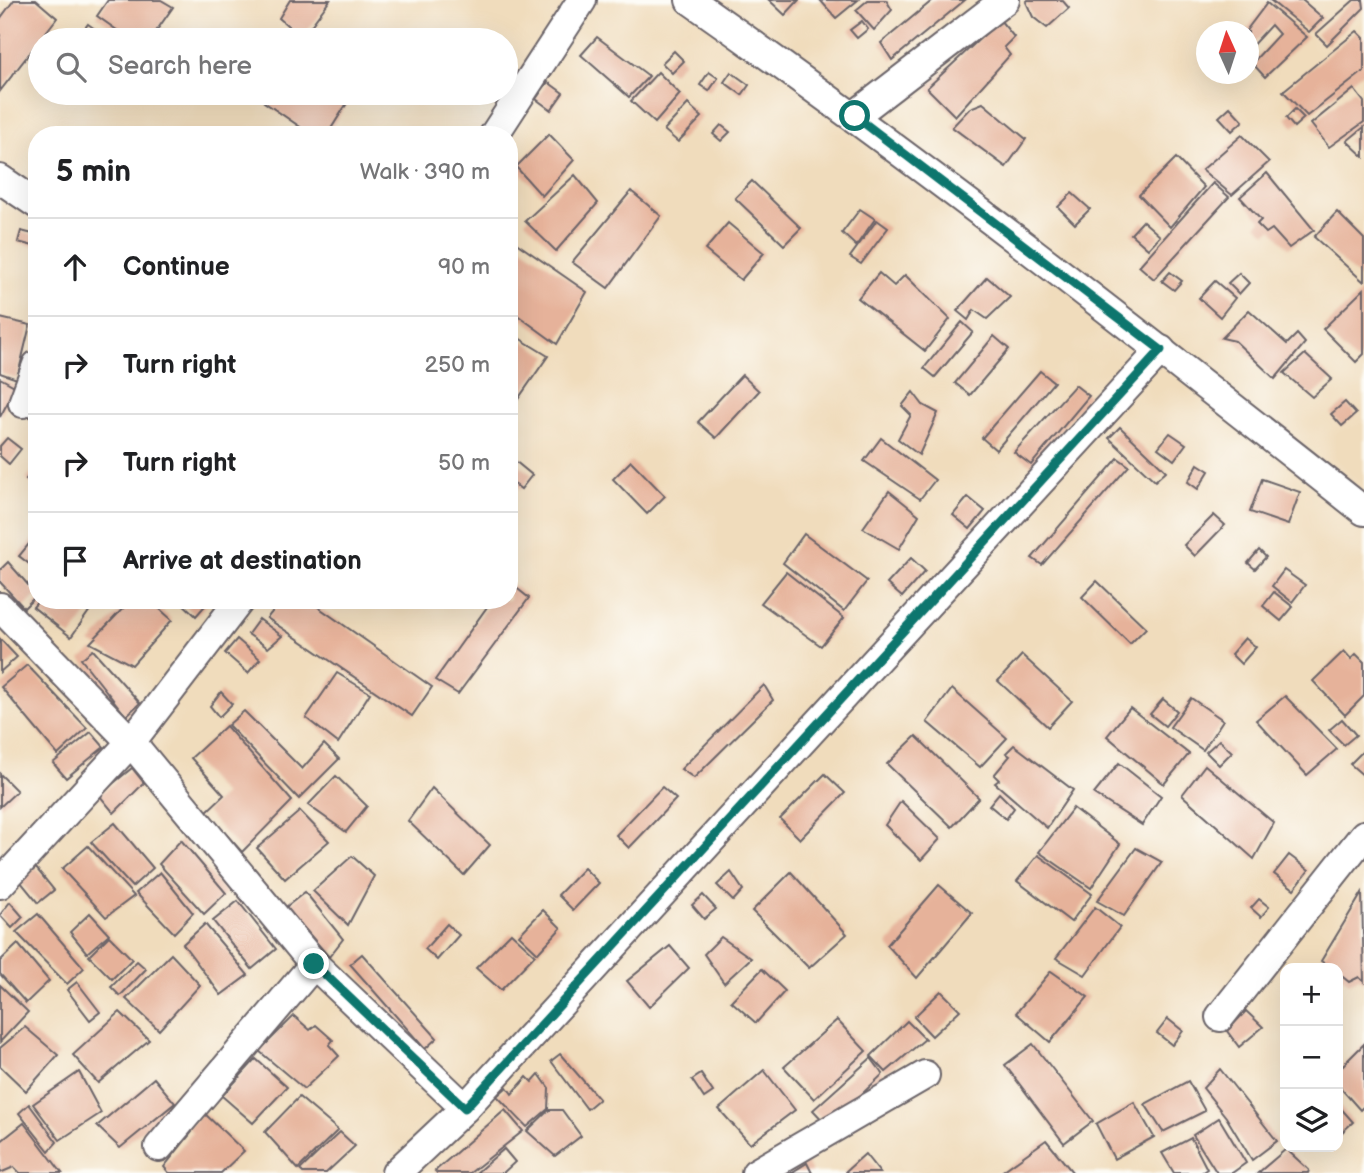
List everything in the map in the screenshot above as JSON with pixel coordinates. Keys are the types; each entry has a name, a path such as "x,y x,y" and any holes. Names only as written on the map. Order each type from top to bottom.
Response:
{"street":[{"path":"518,98 582,0"},
{"path":"690,0 855,116 1161,350 1364,511"},
{"path":"855,116 1005,0"},
{"path":"500,126 514,105"},
{"path":"0,179 28,198"},
{"path":"396,1173 465,1108 1161,350"},
{"path":"23,404 28,390"},
{"path":"0,607 131,742 314,964 465,1108"},
{"path":"0,884 131,742 233,609"},
{"path":"1220,1017 1364,835"},
{"path":"159,1147 314,964"},
{"path":"756,1173 925,1075"}],"building":[{"path":"14,0 36,0 57,18 49,28 28,28 28,55 0,91 0,19"},
{"path":"108,0 161,0 173,7 158,28 114,28 97,16"},
{"path":"290,0 330,0 309,28 290,28 279,18"},
{"path":"769,0 799,0 785,15"},
{"path":"820,0 858,0 836,18"},
{"path":"868,0 886,0 892,10 874,30 856,10"},
{"path":"933,0 965,0 892,60 881,43"},
{"path":"1062,0 1069,8 1047,28 1033,17 1026,2"},
{"path":"1270,0 1302,0 1323,18 1309,32"},
{"path":"1354,0 1363,0 1364,8 1327,45 1316,34"},
{"path":"1267,3 1307,37 1265,77 1259,71 1259,55 1279,34 1271,25 1259,38 1259,21 1253,21"},
{"path":"1000,20 1014,37 1004,47 1010,55 955,116 927,88"},
{"path":"862,21 868,29 857,38 850,30"},
{"path":"1357,31 1364,38 1364,71 1307,116 1283,91"},
{"path":"597,37 649,76 629,97 581,55"},
{"path":"674,51 684,61 672,73 662,63"},
{"path":"658,72 680,94 655,123 631,101"},
{"path":"709,72 718,78 709,91 700,85"},
{"path":"731,72 749,85 742,95 724,82"},
{"path":"548,82 563,93 551,110 536,99"},
{"path":"1354,89 1364,102 1364,122 1329,147 1311,124"},
{"path":"983,103 1026,139 1006,167 952,127 970,108"},
{"path":"688,104 702,117 678,142 664,130"},
{"path":"268,105 346,105 333,126 299,126"},
{"path":"1230,107 1243,121 1232,131 1219,117"},
{"path":"1295,109 1304,118 1294,127 1286,118"},
{"path":"721,125 730,132 721,141 713,134"},
{"path":"1364,127 1364,157 1347,141"},
{"path":"549,134 574,160 542,196 518,169 518,165"},
{"path":"1242,135 1269,162 1232,195 1202,170"},
{"path":"1176,158 1204,187 1170,227 1139,195"},
{"path":"1267,173 1314,230 1289,248 1272,229 1266,233 1257,224 1261,220 1240,197"},
{"path":"575,175 598,203 556,251 525,221"},
{"path":"752,181 801,228 784,245 735,198"},
{"path":"1213,183 1229,197 1154,279 1139,266"},
{"path":"631,191 661,216 608,288 572,262"},
{"path":"1072,193 1090,209 1075,224 1058,207"},
{"path":"860,209 875,219 856,246 842,233"},
{"path":"1337,212 1364,239 1364,282 1314,237"},
{"path":"877,220 888,228 861,264 850,257"},
{"path":"1143,221 1160,236 1148,249 1131,234"},
{"path":"728,223 764,253 741,280 705,250"},
{"path":"21,231 28,233 28,245 18,242"},
{"path":"518,244 587,292 557,344 518,316"},
{"path":"1170,272 1182,281 1174,290 1162,281"},
{"path":"879,273 894,286 905,275 950,319 925,351 858,298"},
{"path":"1239,273 1249,283 1239,294 1228,283"},
{"path":"987,277 1010,297 987,319 974,310 968,320 957,311"},
{"path":"1215,281 1235,298 1220,317 1199,298"},
{"path":"1364,289 1364,354 1356,362 1323,329"},
{"path":"1249,310 1287,344 1297,334 1305,343 1275,379 1235,341 1222,338"},
{"path":"0,318 28,325 17,379 0,373"},
{"path":"962,322 973,332 935,377 924,368"},
{"path":"994,336 1009,349 970,395 955,383"},
{"path":"518,338 548,356 518,399"},
{"path":"1305,354 1332,379 1312,397 1284,373"},
{"path":"1040,371 1054,382 996,450 982,438"},
{"path":"742,375 759,391 716,438 698,422"},
{"path":"0,378 16,387 0,417"},
{"path":"1075,385 1089,396 1031,465 1014,452"},
{"path":"913,392 923,405 938,413 919,455 898,439 911,415 902,406"},
{"path":"1345,402 1356,414 1342,426 1331,414"},
{"path":"1120,427 1166,471 1155,481 1109,438"},
{"path":"1170,433 1186,444 1174,460 1158,448"},
{"path":"7,438 21,449 9,464 0,456 0,446"},
{"path":"881,438 935,480 920,499 864,461"},
{"path":"1118,458 1129,466 1042,565 1032,558"},
{"path":"631,461 665,496 647,514 613,479"},
{"path":"518,463 532,475 521,489 518,487"},
{"path":"1198,464 1209,471 1198,489 1188,482"},
{"path":"1262,479 1300,492 1288,525 1250,512"},
{"path":"889,491 919,515 899,549 863,528"},
{"path":"968,497 985,511 970,529 953,515"},
{"path":"1214,515 1225,525 1195,556 1184,545"},
{"path":"804,534 867,581 844,611 783,563"},
{"path":"28,545 28,563 19,556"},
{"path":"1259,550 1266,557 1255,569 1248,563"},
{"path":"911,558 925,571 902,597 887,584"},
{"path":"8,562 28,585 28,604 24,608 0,582 0,570"},
{"path":"1284,570 1305,585 1292,602 1272,586"},
{"path":"786,572 844,618 821,646 761,603"},
{"path":"1097,581 1146,628 1130,644 1082,597"},
{"path":"518,589 529,598 458,694 435,680 486,609 518,609"},
{"path":"1274,592 1293,607 1281,621 1263,606"},
{"path":"36,609 91,609 71,637"},
{"path":"122,609 160,609 172,620 132,665 90,643"},
{"path":"189,609 202,609 196,616"},
{"path":"274,609 321,609 432,687 412,716 267,618"},
{"path":"259,619 282,636 268,648 248,634"},
{"path":"1245,638 1256,647 1241,664 1231,654"},
{"path":"0,639 17,657 0,672"},
{"path":"237,639 260,659 248,673 225,653"},
{"path":"93,650 140,703 126,716 81,659"},
{"path":"1344,651 1351,659 1356,654 1364,662 1364,696 1345,715 1313,681"},
{"path":"1022,655 1072,701 1048,727 998,681"},
{"path":"27,665 87,728 58,755 1,687"},
{"path":"337,673 370,693 338,743 306,718"},
{"path":"764,685 773,700 694,778 681,769"},
{"path":"952,689 1007,738 980,767 927,722"},
{"path":"221,692 232,704 219,717 210,706"},
{"path":"1285,696 1337,749 1307,775 1256,720"},
{"path":"1191,698 1223,720 1203,750 1170,727"},
{"path":"1163,699 1177,711 1165,726 1150,714"},
{"path":"1130,708 1189,754 1164,784 1107,736"},
{"path":"244,711 302,769 324,744 339,759 299,799 228,725"},
{"path":"1342,719 1356,735 1344,745 1329,730"},
{"path":"226,726 292,801 242,852 206,812 224,795 191,758"},
{"path":"91,732 104,747 66,778 53,763"},
{"path":"916,736 979,798 952,827 887,764"},
{"path":"1219,740 1232,752 1219,765 1206,752"},
{"path":"1014,745 1073,790 1047,828 995,783 999,780 994,775 1010,756 1006,753"},
{"path":"1362,752 1364,754 1364,776 1350,764"},
{"path":"1119,763 1161,796 1142,825 1094,794"},
{"path":"1205,765 1274,823 1254,859 1182,795"},
{"path":"132,768 144,783 114,813 99,795"},
{"path":"0,774 17,791 0,807"},
{"path":"825,774 845,793 800,839 780,819"},
{"path":"336,776 367,806 346,832 308,805"},
{"path":"662,787 676,799 629,848 616,835"},
{"path":"432,788 490,845 464,875 408,821"},
{"path":"999,793 1014,808 1006,819 989,805"},
{"path":"901,801 940,839 921,860 885,825"},
{"path":"1073,808 1120,844 1091,888 1039,852"},
{"path":"300,811 329,841 285,879 257,848"},
{"path":"115,823 153,868 132,887 91,842"},
{"path":"181,840 226,893 204,914 159,864"},
{"path":"88,846 134,896 106,917 62,869"},
{"path":"1136,848 1162,862 1124,916 1097,901"},
{"path":"1038,855 1092,894 1071,922 1017,881"},
{"path":"1289,855 1309,870 1294,889 1274,874"},
{"path":"352,856 374,876 348,925 313,891"},
{"path":"36,868 54,890 38,903 20,881"},
{"path":"584,868 599,883 573,910 558,895"},
{"path":"160,872 193,913 174,933 136,893"},
{"path":"731,872 743,890 733,901 717,885"},
{"path":"791,872 847,934 809,968 752,911"},
{"path":"939,885 972,913 917,978 887,945"},
{"path":"305,892 343,939 329,957 286,907"},
{"path":"1362,893 1364,982 1359,977 1349,982 1343,977 1343,963 1321,961"},
{"path":"703,895 716,909 704,919 692,905"},
{"path":"1259,899 1269,907 1261,917 1251,908"},
{"path":"238,901 276,949 252,969 213,921"},
{"path":"10,902 23,917 12,928 0,915"},
{"path":"1095,907 1120,927 1085,975 1056,958"},
{"path":"543,910 561,928 538,953 519,935"},
{"path":"90,913 109,934 87,953 70,932"},
{"path":"38,914 84,968 67,984 16,932"},
{"path":"205,924 248,975 221,995 183,944"},
{"path":"447,924 459,935 437,960 425,949"},
{"path":"511,933 535,955 501,990 476,968"},
{"path":"109,936 132,959 112,979 89,956"},
{"path":"721,937 751,958 724,983 704,954"},
{"path":"18,944 49,981 26,1003 0,974 0,961"},
{"path":"670,946 689,968 649,1007 627,981"},
{"path":"171,954 200,985 159,1030 126,999"},
{"path":"362,954 437,1038 425,1049 350,964"},
{"path":"137,961 146,969 120,996 111,987"},
{"path":"762,969 785,991 756,1023 731,1001"},
{"path":"1051,971 1088,997 1050,1042 1016,1013"},
{"path":"77,982 100,1012 90,1020 67,990"},
{"path":"0,985 28,1012 0,1042"},
{"path":"941,991 960,1010 932,1036 914,1017"},
{"path":"1246,1011 1263,1027 1239,1047 1227,1031"},
{"path":"120,1012 149,1040 98,1083 73,1055"},
{"path":"294,1016 310,1030 316,1025 333,1040 329,1045 339,1056 304,1089 259,1051"},
{"path":"1168,1019 1183,1031 1172,1045 1157,1033"},
{"path":"837,1020 866,1051 814,1099 784,1067"},
{"path":"907,1021 925,1039 886,1072 871,1056"},
{"path":"25,1027 58,1055 26,1091 0,1066 0,1048"},
{"path":"1033,1044 1093,1121 1064,1143 1005,1065"},
{"path":"1364,1044 1364,1106 1360,1110 1343,1091 1343,1065"},
{"path":"560,1054 599,1099 587,1109 551,1061"},
{"path":"871,1058 883,1074 828,1126 813,1110"},
{"path":"256,1059 287,1087 253,1123 222,1096"},
{"path":"1220,1069 1277,1141 1252,1160 1226,1117 1203,1088"},
{"path":"764,1070 795,1110 750,1144 719,1109"},
{"path":"79,1072 101,1113 60,1140 33,1104"},
{"path":"539,1074 549,1088 548,1109 527,1127 497,1096 507,1087 512,1094 527,1077 532,1082"},
{"path":"701,1074 713,1092 704,1098 692,1080"},
{"path":"154,1078 175,1103 120,1148 97,1126"},
{"path":"1188,1081 1205,1111 1163,1132 1145,1104"},
{"path":"299,1097 338,1130 298,1169 265,1132"},
{"path":"1134,1102 1154,1137 1114,1159 1096,1124"},
{"path":"29,1104 57,1142 49,1151 19,1113"},
{"path":"505,1110 523,1131 470,1173 435,1171"},
{"path":"549,1110 562,1110 581,1136 555,1156 527,1131"},
{"path":"1343,1111 1353,1122 1343,1131"},
{"path":"203,1112 244,1151 221,1173 169,1173 164,1167 192,1132 188,1127"},
{"path":"1219,1118 1246,1163 1232,1173 1217,1173 1193,1135"},
{"path":"24,1123 62,1173 20,1173 14,1167 0,1173 0,1142"},
{"path":"340,1132 355,1146 326,1173 303,1173 300,1170"},
{"path":"1191,1138 1207,1169 1201,1173 1174,1173 1162,1153"},
{"path":"1046,1140 1073,1173 1000,1173"},
{"path":"504,1149 515,1162 503,1173 476,1173"},
{"path":"1282,1152 1289,1152 1309,1170 1308,1173 1258,1173"},
{"path":"865,1154 880,1173 847,1173 846,1171"},
{"path":"807,1163 812,1173 791,1173"}],"route":[{"path":"314,964 465,1108 1161,350 855,116"}]}
